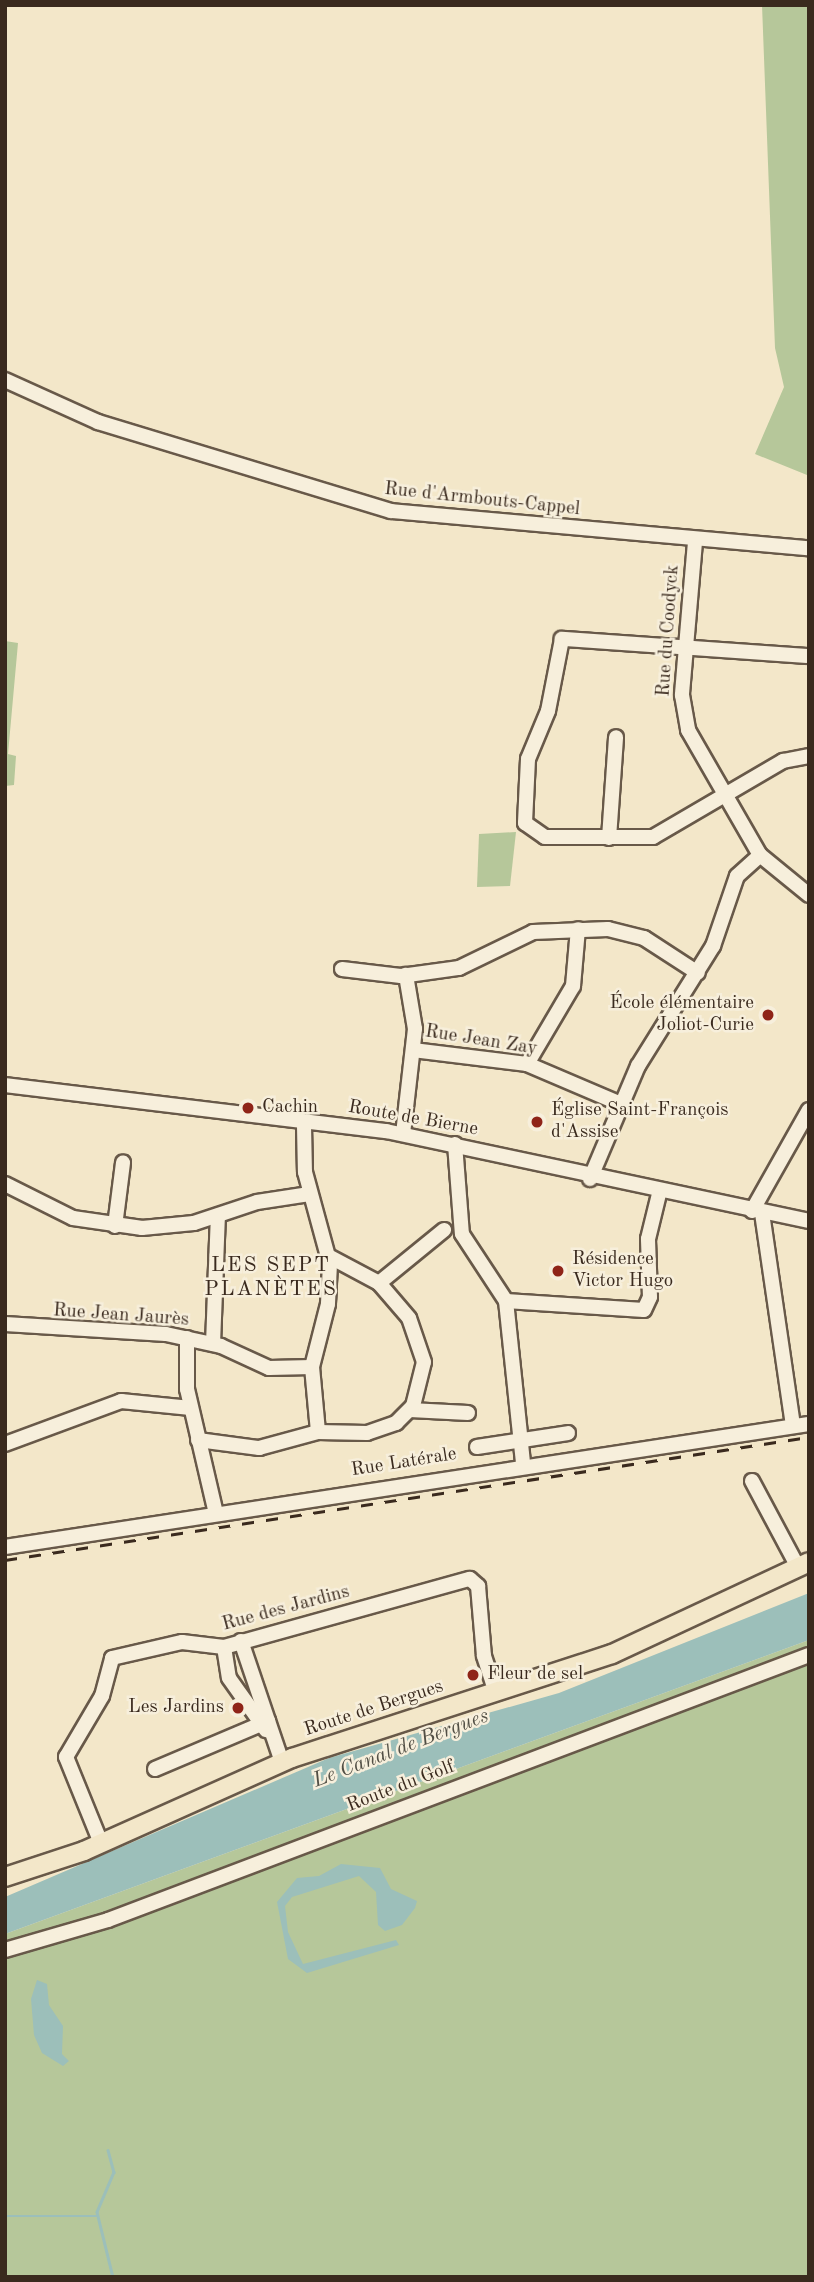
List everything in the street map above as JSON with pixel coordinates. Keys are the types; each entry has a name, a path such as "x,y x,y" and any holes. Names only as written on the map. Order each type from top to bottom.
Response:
{"main road":[{"name":"Route de Bergues","path":"5,1877 71,1856 282,1762 646,1641 804,1564"}],"street":[{"name":"Rue d'Armbouts-Cappel","path":"5,380 98,422 373,507 695,542 809,548"},
{"name":"Rue du Coodyck","path":"695,542 686,645 686,723 724,797 760,855 809,895"},
{"path":"807,656 574,636 559,642 550,705 527,764 528,830 545,837 609,838 664,834 783,761 809,756"},
{"path":"609,838 616,737"},
{"path":"590,1179 621,1104 698,973 737,876 760,855"},
{"path":"342,969 406,975 466,966 533,932 578,929 639,935 698,973"},
{"path":"527,1064 573,986 578,929"},
{"path":"403,1134 413,1050 406,975"},
{"name":"Rue Jean Zay","path":"413,1050 527,1064 621,1104"},
{"name":"Route de Bierne","path":"5,1085 304,1126 403,1134 455,1144 659,1194 809,1221"},
{"path":"793,1425 757,1212 809,1110"},
{"path":"304,1126 309,1194 330,1257 328,1304 312,1367 318,1432"},
{"path":"455,1144 462,1234 506,1301 523,1464"},
{"path":"115,1226 123,1163"},
{"path":"7,1189 57,1212 115,1226 159,1228 309,1194"},
{"path":"506,1301 644,1310 650,1294 648,1239 659,1194"},
{"path":"213,1344 218,1216"},
{"path":"379,1283 444,1230"},
{"path":"330,1257 379,1283 401,1306 422,1350 424,1376 410,1410"},
{"name":"Rue Jean Jaurès","path":"5,1324 187,1338 213,1344 269,1368 312,1367"},
{"path":"187,1338 191,1408 216,1514"},
{"path":"5,1444 121,1401 191,1408"},
{"path":"198,1440 264,1448 318,1432 372,1432 410,1410 468,1413"},
{"name":"Rue Latérale","path":"5,1547 523,1464 809,1424"},
{"path":"477,1447 568,1433"},
{"path":"752,1481 804,1564"},
{"name":"Rue des Jardins","path":"101,1843 66,1757 103,1693 106,1664 182,1642 224,1647 470,1579 478,1586 483,1646 496,1693"},
{"path":"241,1641 266,1726 282,1762"},
{"path":"224,1647 229,1678 266,1726"},
{"name":"Route du Golf","path":"5,1950 108,1920 809,1656"},
{"path":"155,1769 266,1726"}],"green space":[{"path":"762,5 809,5 807,475 755,454 784,387 775,348"},
{"path":"5,641 18,643 8,754 16,756 14,785 5,786"},
{"path":"516,832 510,886 477,887 479,834"},
{"path":"809,1640 809,2277 5,2277 5,1934"}],"water":[{"name":"Le Canal de Bergues","path":"809,1593 809,1640 5,1934 5,1897 329,1758 559,1693"},
{"path":"341,1864 380,1868 391,1889 417,1901 415,1908 402,1925 385,1931 378,1925 376,1892 359,1876 292,1897 285,1906 288,1932 303,1964 396,1940 399,1945 307,1973 288,1959 277,1902 297,1878 319,1876"},
{"path":"37,1980 47,1984 49,2005 63,2026 62,2054 69,2061 63,2066 42,2053 34,2035 31,1999"}],"waterway":[{"path":"108,2150 114,2172 97,2212 113,2277"},
{"path":"5,2216 98,2216"}],"railway":[{"path":"5,1560 809,1437"}],"place":[{"name":"École élémentaire Joliot-Curie","path":"768,1015"},
{"name":"Cachin","path":"248,1108"},
{"name":"Église Saint-François d'Assise","path":"537,1122"},
{"name":"Résidence Victor Hugo","path":"558,1271"},
{"name":"Fleur de sel","path":"473,1675"},
{"name":"Les Jardins","path":"238,1708"}],"district":[{"name":"LES SEPT PLANÈTES","path":"271,1278"}]}
